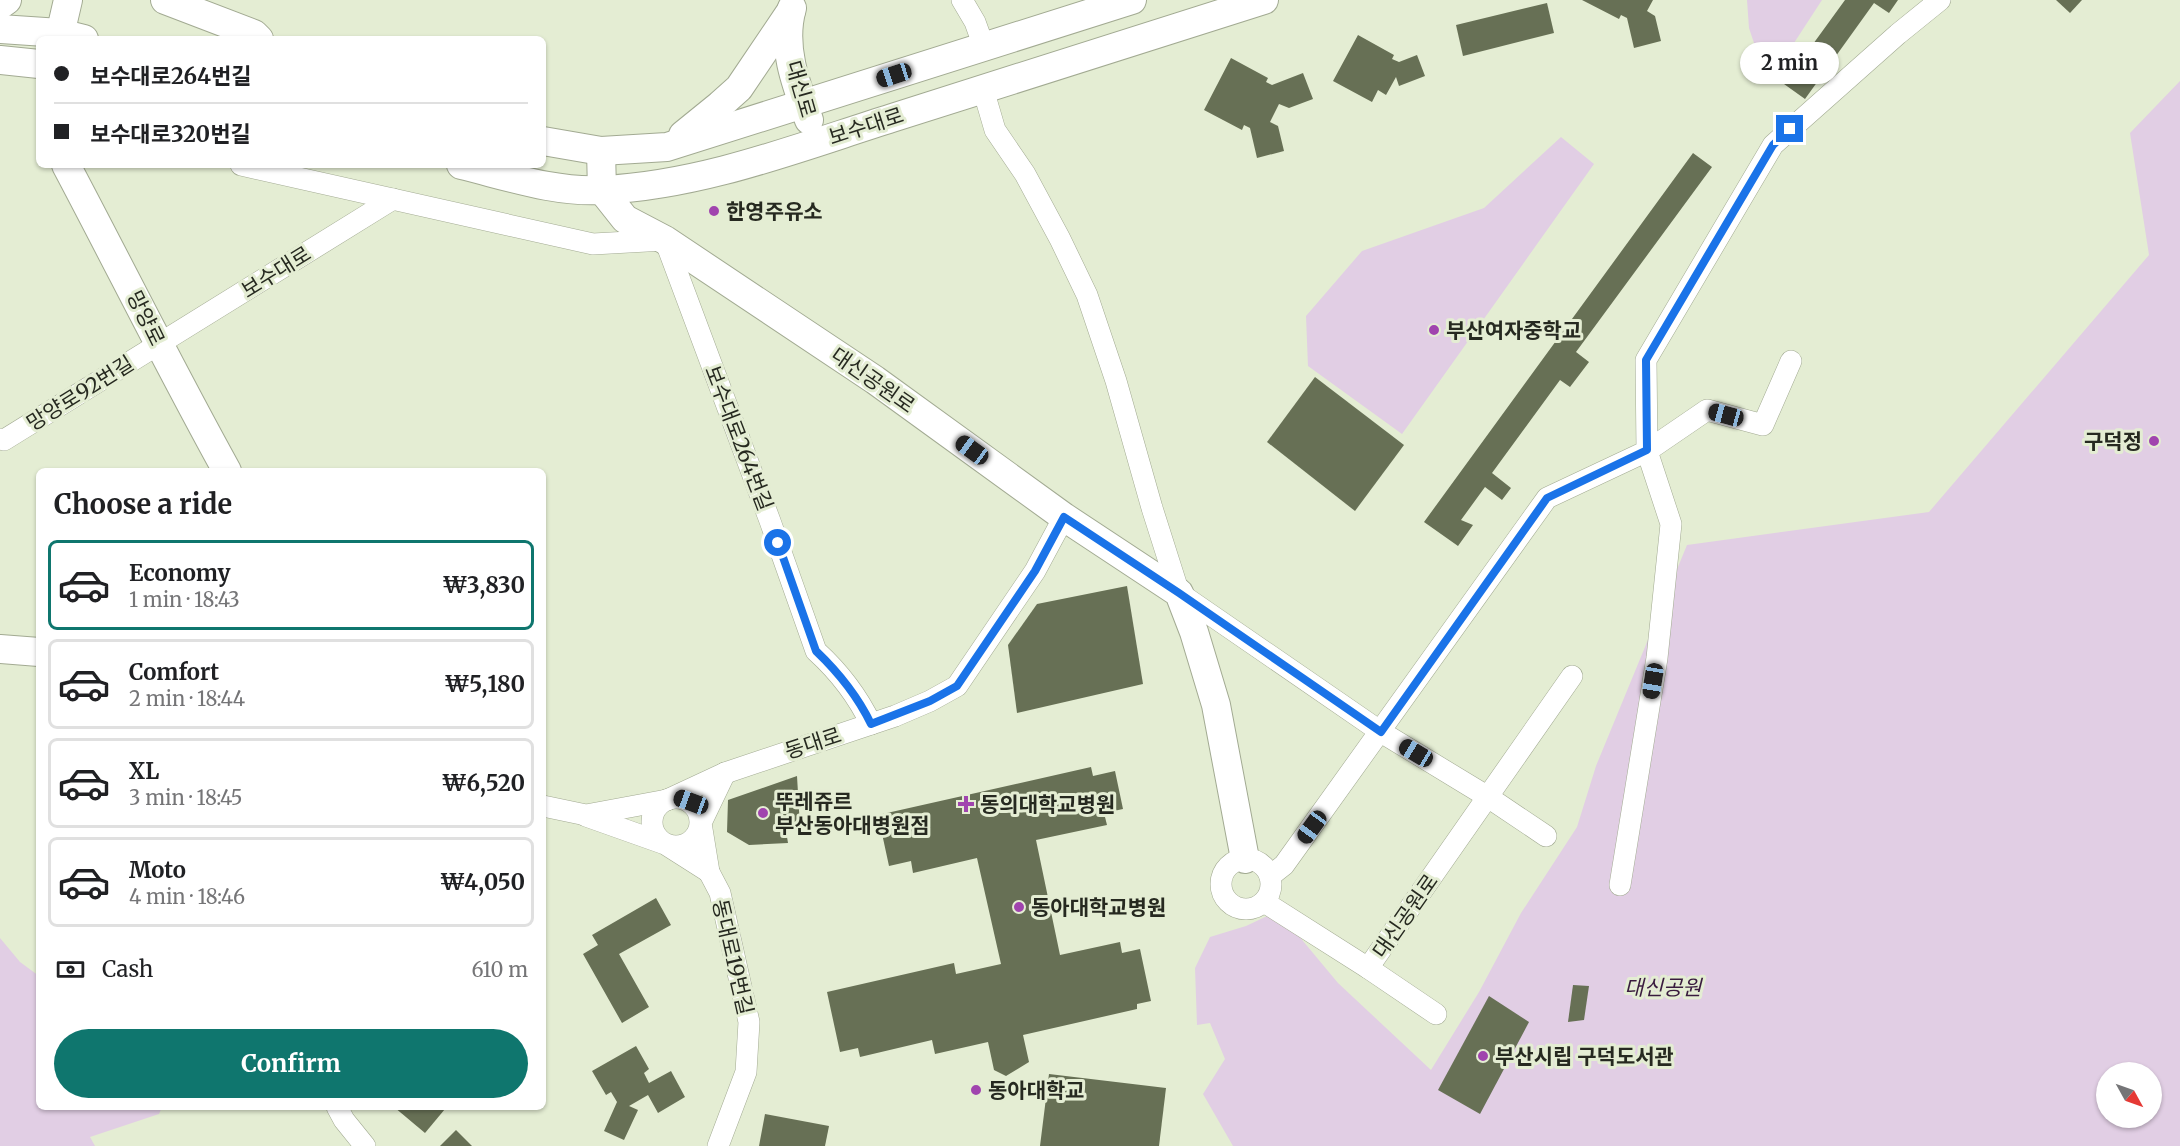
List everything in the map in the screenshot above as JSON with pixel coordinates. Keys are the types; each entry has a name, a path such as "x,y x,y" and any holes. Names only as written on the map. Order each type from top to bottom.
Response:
{"main road":[{"path":"0,5 7,0"},
{"path":"68,0 68,36"},
{"path":"165,0 256,36"},
{"name":"보수대로","path":"546,142 601,151 666,147 1132,0"},
{"name":"보수대로","path":"473,168 558,189 602,190 678,182 723,171 1034,75 1263,0"},
{"path":"666,147 739,88 793,6"},
{"name":"대신로","path":"793,6 789,41 791,69 817,142"},
{"path":"0,29 60,36"},
{"path":"0,60 36,64"},
{"path":"601,151 602,190"},
{"name":"망양로","path":"68,168 224,468"},
{"name":"대신공원로","path":"602,190 625,219 665,240 874,380 1064,517 1179,593"},
{"path":"1179,593 1194,632 1216,705 1245,859"},
{"path":"0,649 36,652"}],"street":[{"path":"962,0 975,22 984,47"},
{"path":"1620,885 1657,658 1671,524 1647,450 1646,360 1773,145 1898,34 1940,0"},
{"path":"983,89 995,130 1025,174 1087,295 1116,381 1179,593"},
{"path":"254,168 592,244 665,240"},
{"name":"보수대로","path":"159,345 393,199"},
{"name":"보수대로264번길","path":"665,240 816,651 830,664 865,711 871,724"},
{"name":"망양로92번길","path":"0,440 4,440 159,345"},
{"path":"1270,876 1284,865 1547,498 1647,450 1707,410 1763,425 1791,361"},
{"name":"동대로","path":"546,807 586,815 667,800 725,773 871,724 930,701 957,686 1035,571 1064,517"},
{"name":"대신공원로","path":"1179,593 1381,732 1488,797 1546,836"},
{"name":"대신공원로","path":"1436,1014 1368,968 1572,676"},
{"path":"586,815 676,847 688,843 697,835 700,823 725,773"},
{"path":"700,823 698,812 691,802 679,798 667,800 658,806 653,816 652,826 656,837 709,872"},
{"name":"동대로19번길","path":"700,823 709,872 720,893 749,1022 746,1072 718,1146"},
{"path":"1245,859 1256,861 1270,876 1271,890 1264,902 1250,909 1234,907 1224,896 1221,884 1224,872 1233,863 1245,859"},
{"path":"1264,902 1368,968"},
{"path":"339,1110 365,1146"}],"green space":[{"path":"1747,0 1822,0 1779,66 1757,52 1749,28"},
{"name":"대신공원","path":"2180,81 2180,1146 1233,1146 1203,1094 1225,1059 1210,1023 1197,1025 1195,968 1210,937 1246,926 1278,911 1338,983 1431,1070 1479,992 1521,913 1577,827 1596,766 1687,545 1929,512 2149,255 2130,133"},
{"path":"1561,137 1594,164 1402,434 1308,366 1306,316 1362,251 1484,208"},
{"path":"0,938 20,962 36,974 36,1110 161,1110 159,1114 90,1137 95,1146 0,1146"}],"building":[{"path":"1582,0 1653,0 1647,11 1655,16 1661,41 1634,48 1627,18 1621,15 1619,19"},
{"path":"1845,0 1898,0 1889,13 1874,3 1805,99 1784,84"},
{"path":"2056,0 2082,0 2070,13"},
{"path":"1547,3 1554,33 1463,56 1456,25"},
{"path":"1358,35 1394,55 1392,59 1399,62 1417,55 1425,76 1399,86 1396,77 1386,95 1378,90 1372,102 1333,81"},
{"path":"1231,58 1268,78 1266,82 1272,85 1303,73 1313,99 1289,108 1279,104 1270,122 1278,126 1284,151 1257,158 1250,128 1244,125 1242,130 1204,110"},
{"path":"1693,153 1712,167 1576,352 1589,362 1570,387 1560,380 1492,473 1511,488 1502,500 1485,487 1461,520 1473,525 1458,546 1424,522"},
{"path":"1315,377 1404,445 1355,511 1267,442"},
{"path":"1127,586 1143,684 1017,713 1008,645 1037,604"},
{"name":"동아대학교병원","path":"1091,767 1093,776 1115,771 1123,809 1104,813 1107,825 1036,840 1060,955 1120,942 1122,953 1140,949 1151,1001 1137,1004 1137,1009 1023,1035 1029,1062 1006,1076 994,1070 988,1042 935,1054 932,1040 860,1057 858,1048 840,1052 827,992 954,963 956,974 1001,964 977,858 913,873 911,861 889,866 878,815"},
{"name":"뚜레쥬르 부산동아대병원점","path":"797,776 800,827 786,831 788,843 749,845 727,832 728,800"},
{"path":"656,898 671,925 619,954 649,1007 622,1023 583,954 598,945 592,935"},
{"path":"1573,985 1589,986 1584,1020 1568,1022"},
{"name":"부산시립 구덕도서관","path":"1489,996 1529,1022 1480,1114 1438,1090"},
{"path":"636,1046 649,1069 644,1073 649,1083 671,1071 685,1097 658,1113 648,1095 629,1106 638,1110 624,1140 604,1131 617,1102 611,1092 606,1095 592,1071"},
{"path":"1049,1074 1166,1088 1159,1146 1040,1146"},
{"path":"398,1110 444,1110 425,1133"},
{"path":"765,1114 829,1126 825,1146 759,1146"},
{"path":"456,1130 472,1146 440,1146"}],"place":[{"name":"한영주유소","path":"714,211"},
{"name":"부산여자중학교","path":"1434,330"},
{"name":"구덕정","path":"2154,441"},
{"name":"동의대학교병원","path":"966,804"},
{"name":"뚜레쥬르 부산동아대병원점","path":"763,813"},
{"name":"동아대학교병원","path":"1019,907"},
{"name":"부산시립 구덕도서관","path":"1483,1056"},
{"name":"동아대학교","path":"976,1090"}],"route":[{"path":"778,543 816,651 830,664 865,711 871,724 930,701 957,686 1035,571 1064,517 1381,732 1547,498 1647,450 1646,360 1773,145 1790,129"}]}
